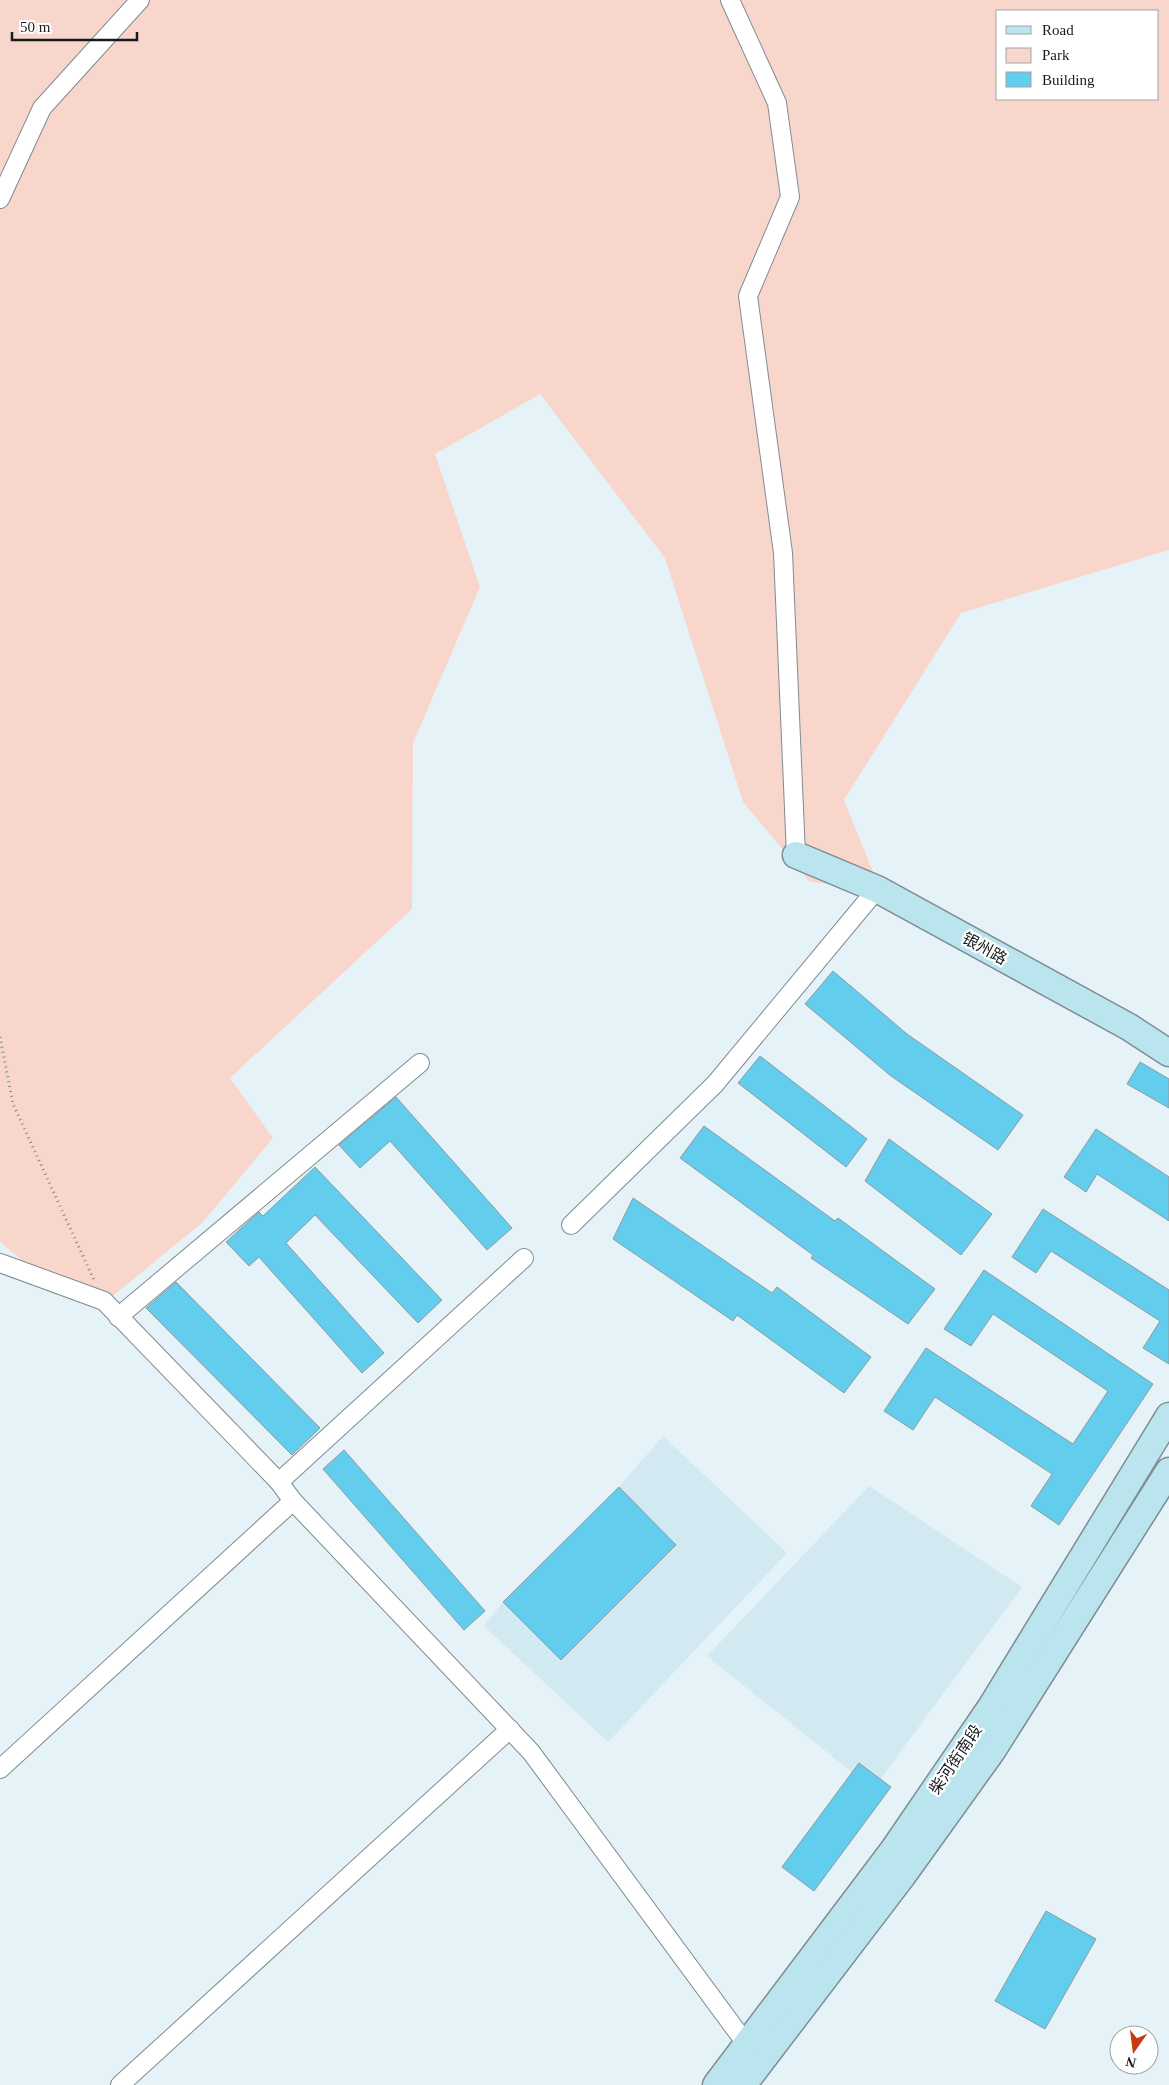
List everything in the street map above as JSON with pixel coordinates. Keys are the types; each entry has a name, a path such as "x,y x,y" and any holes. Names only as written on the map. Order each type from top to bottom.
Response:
{"main road":[{"name":"银州路","path":"796,854 877,889 1129,1027 1169,1053"},
{"name":"柴河街南段","path":"716,2085 894,1850 991,1707 1169,1416"},
{"name":"柴河街南段","path":"743,2085 903,1875 992,1751 1169,1471"}],"street":[{"path":"0,199 42,108 140,0"},
{"path":"730,0 777,103 790,197 748,296 783,553 796,854"},
{"path":"571,1225 715,1084 877,889"},
{"path":"118,1317 420,1063"},
{"path":"279,1482 524,1258"},
{"path":"0,1264 104,1302 279,1482 293,1501 531,1752 747,2045"},
{"path":"0,1769 293,1501"},
{"path":"120,2085 510,1729"}],"path":[{"path":"0,1037 13,1104 104,1302"}],"shaded area":[{"path":"663,1436 787,1553 608,1742 484,1626 503,1602 619,1487"},
{"path":"869,1486 1022,1587 873,1789 707,1656"}],"green space":[{"path":"0,0 1169,0 1169,550 961,613 844,800 880,889 810,882 743,802 665,558 540,394 435,454 480,587 413,743 412,909 230,1078 273,1138 203,1222 108,1300 26,1264 0,1242"}],"building":[{"path":"833,971 907,1034 1023,1115 998,1150 891,1076 805,1004"},
{"path":"760,1056 867,1139 846,1167 738,1083"},
{"path":"1140,1062 1169,1079 1169,1108 1127,1084"},
{"path":"396,1097 512,1228 487,1250 390,1141 360,1168 339,1145"},
{"path":"704,1126 835,1221 838,1218 935,1289 908,1324 811,1258 813,1255 680,1158"},
{"path":"1096,1129 1169,1177 1169,1221 1097,1174 1086,1192 1064,1177"},
{"path":"889,1139 992,1214 961,1255 865,1181"},
{"path":"315,1167 442,1300 418,1323 315,1215 286,1243 384,1353 362,1373 259,1257 249,1266 226,1242 259,1212 263,1216"},
{"path":"633,1198 772,1293 777,1287 871,1357 844,1393 737,1315 733,1321 613,1239"},
{"path":"1043,1209 1169,1290 1169,1364 1143,1348 1160,1321 1051,1251 1036,1273 1012,1257"},
{"path":"984,1270 1153,1384 1059,1525 1031,1506 1052,1474 935,1397 913,1430 884,1411 926,1348 1073,1444 1108,1391 993,1314 971,1346 944,1329"},
{"path":"176,1282 320,1428 292,1455 146,1308"},
{"path":"344,1450 485,1611 464,1630 323,1469"},
{"path":"619,1487 676,1545 561,1660 503,1602"},
{"path":"859,1763 891,1787 814,1891 782,1867"},
{"path":"1046,1911 1096,1939 1045,2029 995,2001"}]}
